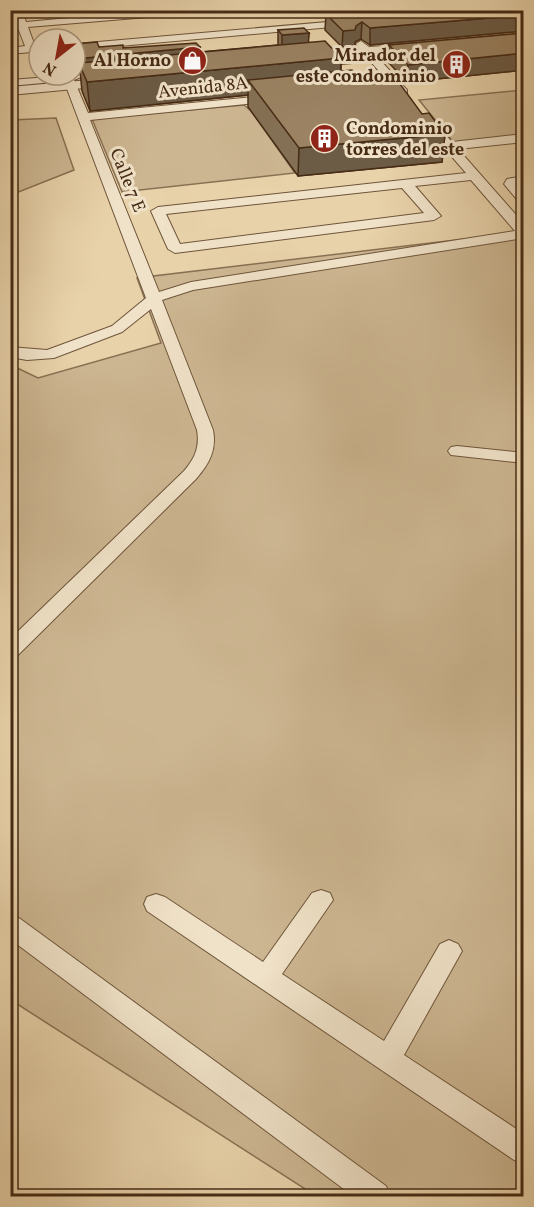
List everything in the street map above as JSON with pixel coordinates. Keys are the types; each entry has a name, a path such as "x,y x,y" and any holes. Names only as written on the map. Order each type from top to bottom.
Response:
{"street":[{"path":"10,51 32,49 16,25 17,10"},
{"path":"39,10 43,27"},
{"path":"16,25 43,27 196,10"},
{"path":"333,10 370,54 391,86 408,99"},
{"path":"87,46 367,21"},
{"path":"370,54 425,45"},
{"path":"293,61 439,51"},
{"path":"87,77 116,73"},
{"path":"87,79 129,80"},
{"path":"10,83 27,82"},
{"path":"10,91 29,87"},
{"name":"Calle 7 E","path":"10,651 190,475 202,462 206,452 203,424 71,87"},
{"name":"Avenida 8A","path":"84,117 292,96"},
{"path":"421,114 524,234"},
{"path":"448,146 524,138"},
{"path":"405,183 434,216 175,249 158,211 405,183 474,176"},
{"path":"524,180 510,184 524,199"},
{"path":"277,198 301,233"},
{"path":"10,352 49,355 117,329 155,298 191,286 524,234"},
{"path":"457,451 524,458"},
{"path":"266,977 321,900"},
{"path":"156,904 524,1150"},
{"path":"10,925 376,1197"},
{"path":"388,1059 449,951"}],"shaded area":[{"path":"523,90 523,135 454,143 419,100"},
{"path":"244,105 251,111 295,173 122,192 92,119"},
{"path":"56,118 74,170 11,195 11,120"},
{"path":"523,232 523,1196 316,1196 11,1000 11,365 38,378 161,343 137,278"}],"building":[{"path":"392,10 398,17 492,10 524,10 524,15 370,28 362,22 356,26 355,30 343,31 326,14"},
{"path":"304,28 309,33 282,35 278,30"},
{"path":"524,33 524,53 408,65 389,45"},
{"path":"325,41 341,58 87,82 87,62"},
{"path":"97,42 99,47 123,45 123,48 196,43 200,47 87,58 87,43"},
{"path":"352,70 356,75 392,73 422,114 429,113 445,134 299,148 248,80"}],"place":[{"name":"Al Horno","path":"192,60"},
{"name":"Mirador del este condominio","path":"457,65"},
{"name":"Condominio torres del este","path":"325,138"}]}
